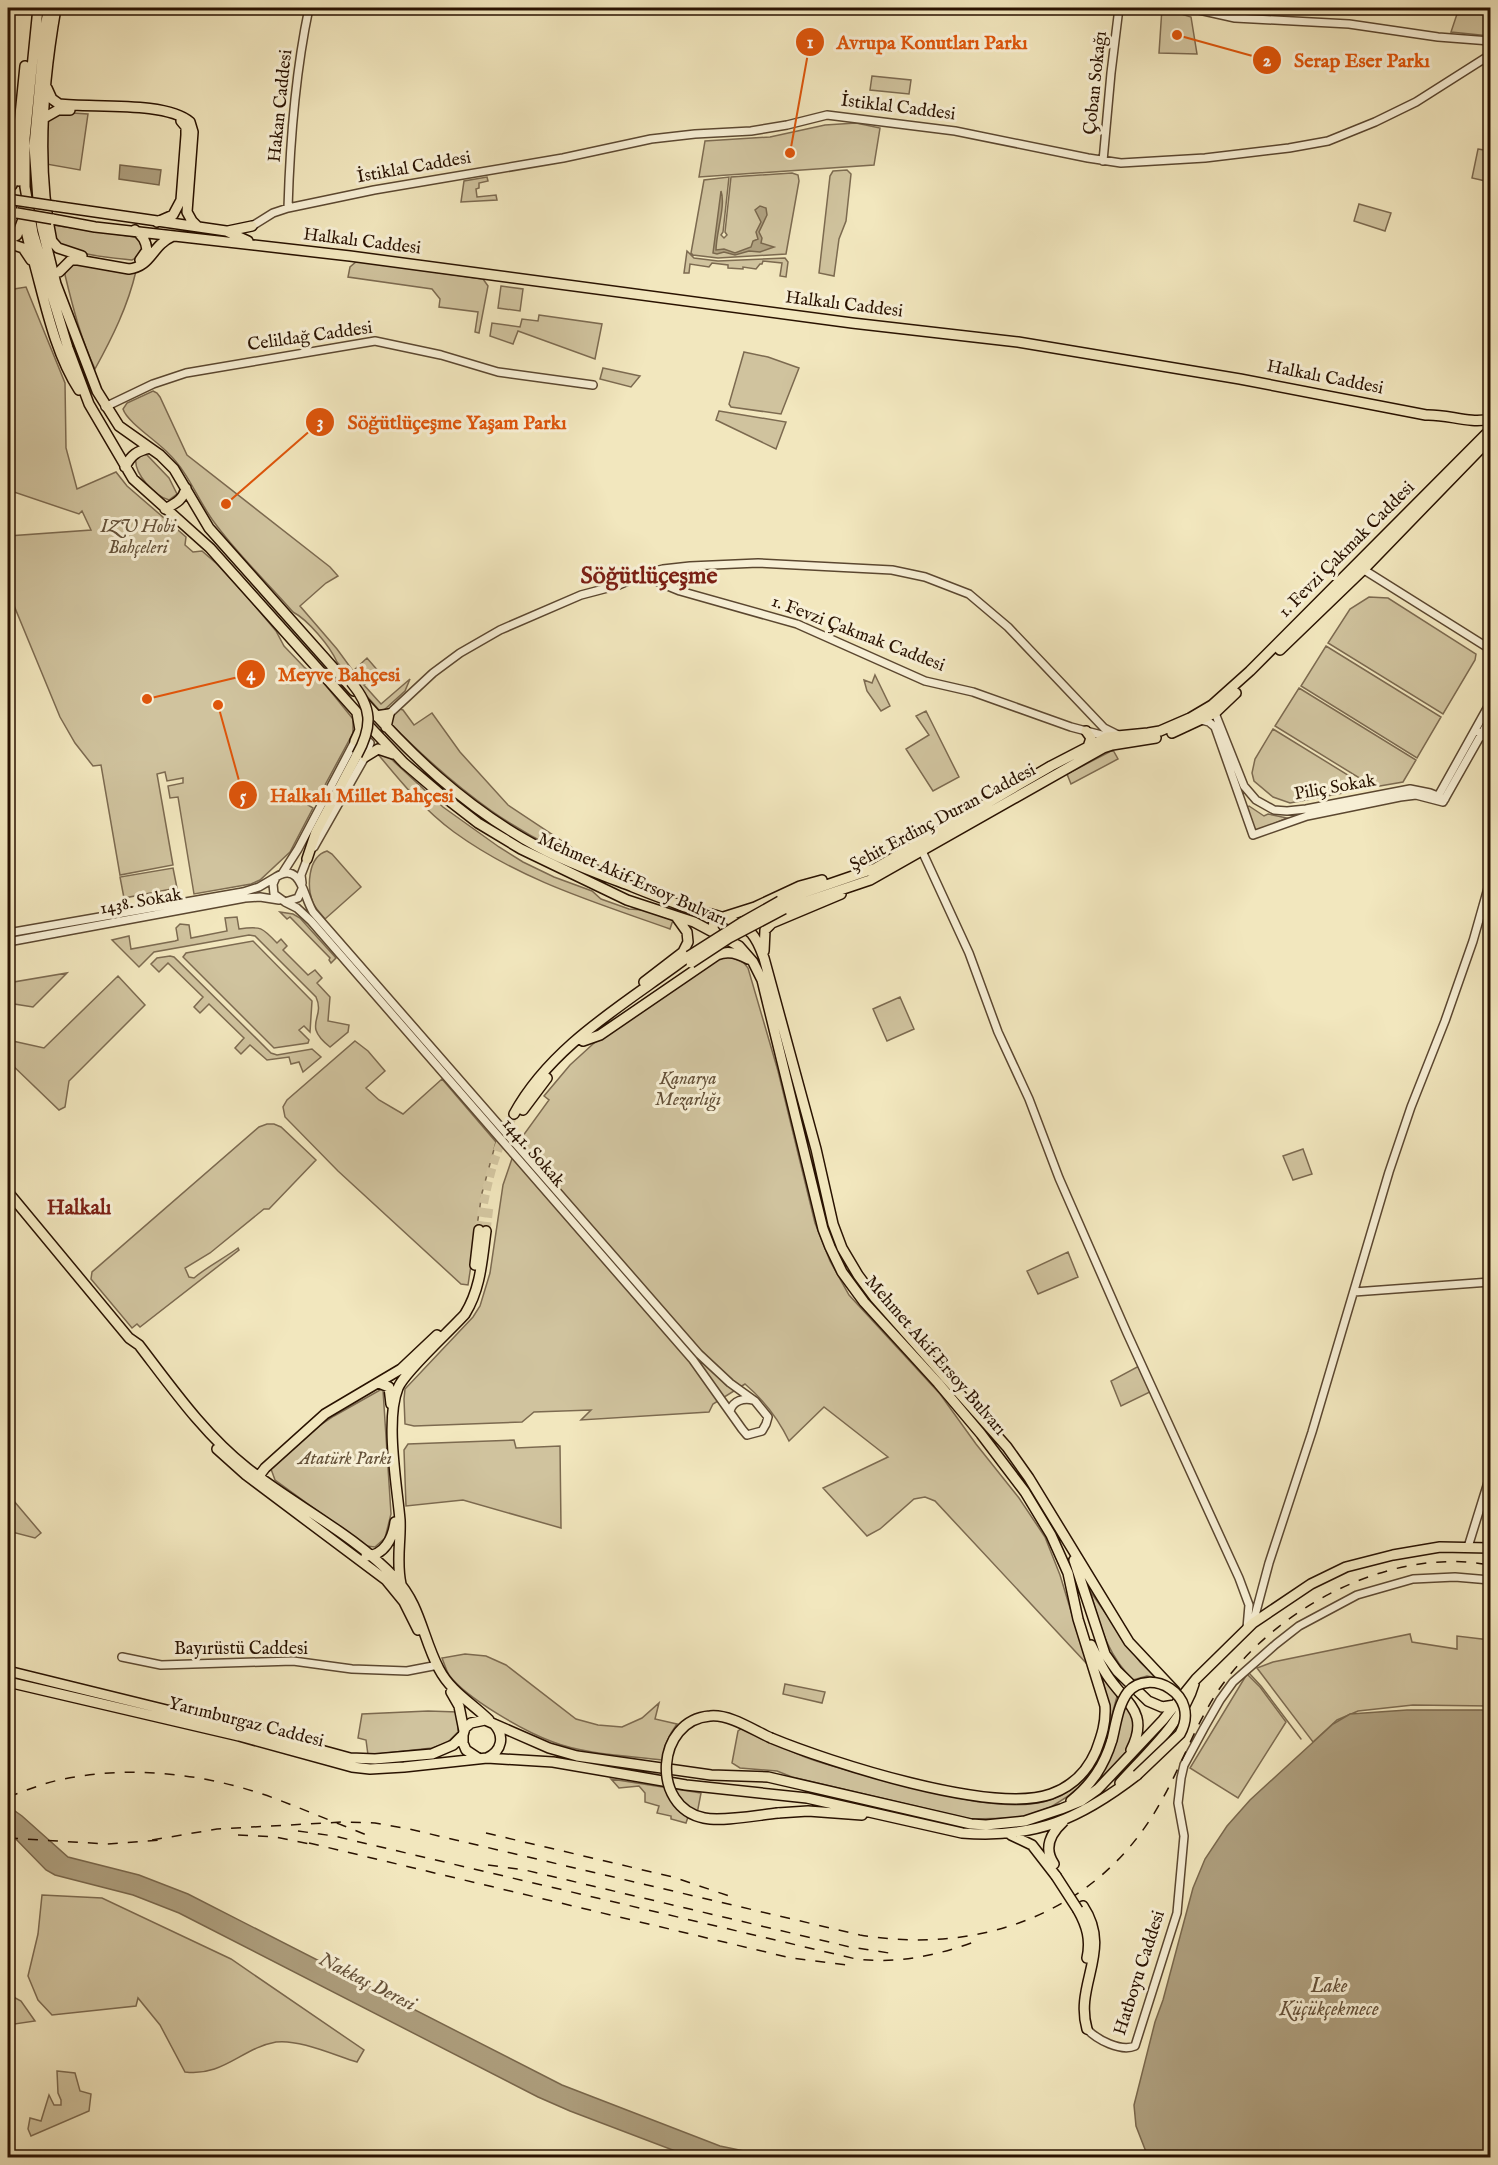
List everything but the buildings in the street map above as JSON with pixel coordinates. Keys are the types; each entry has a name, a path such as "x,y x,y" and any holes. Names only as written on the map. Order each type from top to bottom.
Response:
{"main road":[{"path":"8,241 17,235 18,117 32,8"},
{"name":"Mehmet Akif Ersoy Bulvarı","path":"38,8 27,99 25,187 36,244 68,348 89,404 125,467 142,489 210,548 398,757 478,823 520,849 627,900 673,915 716,933 753,962 762,980 824,1229 842,1272 864,1302 981,1434 1025,1492 1052,1535 1068,1573 1078,1619"},
{"name":"Mehmet Akif Ersoy Bulvarı","path":"49,8 45,26 34,146 35,182 42,228 56,284 105,407 119,426 174,469 209,528 386,727 446,786 485,815 526,841 596,873 686,907 738,923 756,939 764,958 816,1149 833,1224 842,1248 875,1298 1007,1447 1029,1478 1070,1547"},
{"path":"56,8 44,118 42,182 51,240 67,315"},
{"path":"47,86 52,99 59,104 116,105 175,112 190,122 193,132 187,212 198,226"},
{"path":"44,118 58,110 119,111 167,115 184,123 186,135 181,200 173,215 157,222"},
{"path":"8,189 18,170"},
{"name":"Halkalı Caddesi","path":"11,200 157,222 226,231 245,231 252,243"},
{"path":"16,214 35,266 59,347 73,381 89,404"},
{"name":"Halkalı Caddesi","path":"16,214 95,227 252,243 1025,344 1240,379 1426,414 1474,421 1491,419"},
{"path":"51,240 58,248 68,253 130,263 138,262 147,250 143,236 135,230"},
{"path":"226,231 245,231"},
{"path":"217,240 245,231"},
{"path":"59,272 71,260 129,269 136,268 147,261 156,247 164,240 175,235"},
{"path":"8,241 23,248 35,266"},
{"name":"Halkalı Caddesi","path":"1426,414 1435,419 1478,427 1489,433"},
{"path":"1104,738 1118,735 1133,736 1160,730 1202,716 1214,709 1331,601 1350,577 1489,433"},
{"path":"125,467 130,456 150,448"},
{"path":"165,509 184,496 186,488"},
{"name":"1. Fevzi Çakmak Caddesi","path":"1227,697 1350,577"},
{"path":"274,602 304,626 351,681 363,699 368,718 361,756 316,832 307,859"},
{"path":"355,741 360,723 356,711"},
{"path":"376,716 389,714 386,727"},
{"name":"Şehit Erdinç Duran Caddesi","path":"517,1115 530,1087 581,1039 690,959 729,939 782,905 876,868 1051,766 1104,738 1128,743 1165,736 1202,716"},
{"path":"1086,731 1091,738 1088,747"},
{"name":"Şehit Erdinç Duran Caddesi","path":"782,905 870,880 1072,766 1104,738"},
{"path":"361,756 381,749 398,757"},
{"path":"716,933 712,924 719,917 756,907 800,886 837,876 860,874"},
{"path":"581,1039 600,1035 717,955 724,952 741,952 756,939 761,930 769,925 790,914 856,889 870,880"},
{"path":"581,1039 591,1022 683,952 688,942 687,932 673,915"},
{"path":"764,958 764,937 769,925"},
{"path":"8,1192 131,1339 139,1345 229,1462 308,1521 318,1524 369,1560 386,1580 404,1602 433,1666 459,1706 463,1743 466,1750 483,1758 496,1752 501,1743 500,1732 456,1692 443,1675 418,1613 402,1586 399,1571 400,1520 396,1501"},
{"path":"259,1476 325,1414 396,1372 420,1352 462,1310 473,1283 483,1231 480,1279 473,1302 465,1314 402,1381 392,1407"},
{"path":"396,1372 392,1376 394,1381 398,1383 402,1381"},
{"path":"369,1560 392,1538 396,1501 392,1407 389,1387 383,1380"},
{"path":"195,1420 223,1448 402,1586"},
{"path":"259,1476 262,1486"},
{"path":"1070,1547 1129,1642 1177,1692 1183,1701 1185,1710 1183,1728 1179,1734 1137,1775 1096,1804 1068,1817 1024,1832 962,1833 892,1816 808,1811 718,1819 704,1818 682,1807 673,1797 666,1770 670,1746 675,1736 689,1723 710,1716 727,1718 806,1752 926,1787 1007,1799 1049,1795 1067,1787 1088,1768 1106,1721 1105,1706 1078,1619"},
{"path":"1070,1547 1105,1654 1117,1671 1148,1701 1162,1707 1175,1705"},
{"path":"463,1733 474,1721 491,1722 549,1748 577,1756 711,1775 768,1777 971,1824 986,1825 1025,1821 1061,1809 1098,1790 1196,1679 1250,1626 1260,1613 1346,1567 1440,1547 1491,1548"},
{"path":"1078,1619 1108,1677 1137,1714 1139,1728 1137,1739 1126,1761"},
{"name":"Yarımburgaz Caddesi","path":"8,1671 240,1728 352,1767 370,1769 483,1758 553,1762 686,1785 807,1798 892,1816"},
{"path":"1096,1804 1116,1788 1176,1719 1190,1697 1196,1679"},
{"name":"Yarımburgaz Caddesi","path":"8,1682 238,1736 350,1758 375,1760 432,1754 453,1745 463,1733"},
{"path":"1061,1809 1089,1785 1098,1773 1106,1759 1123,1700 1130,1689 1143,1683 1156,1684 1177,1692"},
{"path":"1058,1875 1050,1860 1048,1850 1053,1832 1068,1817"},
{"path":"1005,1833 1032,1845 1058,1875 1091,1922 1095,1943 1083,2011 1087,2029"}],"street":[{"name":"Hakan Caddesi","path":"288,208 289,151 294,99 309,8"},
{"name":"Çoban Sokağı","path":"1103,161 1119,8"},
{"path":"1190,8 1235,18 1349,24 1438,38 1491,41"},
{"name":"İstiklal Caddesi","path":"245,231 273,213 288,208 374,190 563,158 651,139 751,131 832,115 955,130 1103,161 1138,162 1205,158 1328,141 1403,109 1489,57"},
{"name":"Celildağ Caddesi","path":"105,407 153,384 192,371 375,341 441,355 498,372 593,385"},
{"path":"389,714 451,659 500,630 580,595 619,585 647,573 690,566 758,563 892,570 925,577 974,598 1008,627 1051,670 1104,738"},
{"path":"1360,567 1491,650"},
{"name":"1. Fevzi Çakmak Caddesi","path":"647,573 658,582 680,591 797,624 925,681 973,692 1104,738"},
{"path":"1221,729 1227,697"},
{"path":"1440,799 1478,733 1491,703"},
{"name":"Piliç Sokak","path":"1214,709 1253,835 1307,816 1400,797 1416,795 1440,799"},
{"path":"1202,716 1215,727 1228,755"},
{"path":"1478,733 1491,719"},
{"path":"1478,733 1491,741"},
{"path":"307,859 301,874 302,886 298,898 282,901 274,894 273,889 279,875 298,849 355,741 364,738 369,741 369,747 361,756"},
{"name":"Piliç Sokak","path":"1228,755 1244,786 1256,800 1274,810 1287,812 1410,789 1440,799"},
{"path":"922,850 969,953 998,1032 1029,1099 1059,1178 1239,1578 1249,1605 1250,1626"},
{"path":"279,875 287,873 296,876 302,886"},
{"name":"1438. Sokak","path":"8,933 243,892 259,887 279,875"},
{"path":"1260,1613 1269,1563 1312,1432 1402,1132 1470,950 1491,881"},
{"name":"1441. Sokak","path":"282,901 297,908 311,921 693,1360 747,1435 762,1431 768,1417 753,1400 699,1354 313,912 302,886"},
{"name":"1438. Sokak","path":"8,942 245,898 260,897 282,901"},
{"path":"386,1008 392,1002"},
{"path":"1354,1292 1491,1282"},
{"path":"730,1411 733,1404 739,1400 753,1400"},
{"path":"1468,1547 1491,1476"},
{"name":"Hatboyu Caddesi","path":"1087,2029 1100,2040 1130,2048 1135,2046 1177,1913 1184,1836 1178,1803 1179,1785 1184,1766 1220,1700 1233,1682 1299,1626 1357,1595 1413,1579 1455,1577 1491,1580"},
{"name":"Bayırüstü Caddesi","path":"122,1658 160,1665 293,1661 352,1669 407,1671 433,1666"}],"green space":[{"path":"1162,8 1191,17 1197,54 1159,53"},
{"path":"1459,8 1490,8 1490,36 1451,32"},
{"path":"872,76 911,80 909,94 870,90"},
{"path":"8,104 14,111 13,175 8,184"},
{"path":"56,112 88,114 80,170 46,164 48,121"},
{"path":"856,123 880,128 874,165 699,177 705,141 770,137 825,125"},
{"path":"1478,149 1490,151 1490,182 1472,178"},
{"path":"847,170 851,174 846,221 839,239 834,276 819,273 830,176 833,171"},
{"path":"792,173 798,175 799,181 786,254 718,258 691,253 704,180 729,177 721,235 724,238 727,235 725,232 731,177"},
{"path":"487,177 488,181 479,183 479,188 476,189 477,197 496,195 497,200 461,202 464,181"},
{"path":"1359,204 1391,213 1385,231 1354,221"},
{"path":"53,225 135,237 143,247 132,260 83,253 59,243"},
{"path":"687,251 694,258 718,261 785,258 788,262 786,277 780,276 782,263 763,261 756,269 728,268 728,265 712,263 709,267 690,264 689,273 684,273"},
{"path":"357,261 483,279 488,286 479,333 475,332 478,312 439,307 440,299 432,289 348,277 350,267"},
{"path":"72,263 136,271 119,322 95,369 81,335 65,275 65,270"},
{"path":"501,286 523,289 520,311 498,308"},
{"name":"IZU Hobi Bahçeleri","path":"26,287 65,383 66,448 77,489 116,472 127,486 186,537 185,545 193,552 202,551 217,564 276,631 284,646 304,667 323,682 353,719 353,733 318,798 313,796 308,805 313,808 290,852 260,880 251,884 194,894 178,797 170,798 168,786 183,783 183,778 167,781 165,772 157,774 173,865 120,875 101,765 93,766 75,743 60,717 8,591 8,536 91,530 82,511 79,514 8,490 8,290"},
{"path":"539,315 602,324 595,359 518,331 513,344 490,336 492,323 520,327 522,319 538,321"},
{"path":"744,352 768,357 799,368 781,414 731,407 729,404"},
{"path":"603,368 640,376 631,387 600,379"},
{"path":"153,391 160,397 187,455 330,567 338,576 326,583 300,606 353,671 367,658 379,672 364,685 381,704 410,679 405,691 384,710 379,710 337,662 318,634 293,612 232,545 208,513 175,461 126,414 123,409 127,403"},
{"path":"719,411 786,422 776,449 716,420"},
{"path":"142,454 147,455 169,478 177,494 169,500 158,494 141,477 136,458"},
{"path":"1369,597 1388,598 1476,654 1475,660 1443,714 1328,643 1350,609"},
{"path":"1326,646 1441,717 1417,758 1301,686"},
{"path":"875,675 890,706 881,711 867,691 864,680 872,683"},
{"path":"1299,688 1416,760 1403,782 1374,787 1275,726"},
{"path":"400,709 414,725 432,713 460,752 508,805 609,872 546,844 491,811 466,792 391,724 392,716"},
{"path":"926,711 959,777 933,791 906,749 929,735 916,716"},
{"path":"1273,729 1369,788 1290,803 1273,797 1254,781 1252,773 1255,759"},
{"path":"1113,750 1118,759 1071,784 1067,774"},
{"path":"377,753 389,757 443,807 523,862 554,877 592,891 601,899 673,920 670,929 531,877 479,849 454,832 423,805"},
{"path":"1249,806 1264,816 1268,814 1287,818 1254,832 1245,808"},
{"path":"327,851 361,887 325,919 311,897 310,874 320,854"},
{"path":"173,868 177,888 124,898 120,877"},
{"path":"280,912 293,914 300,918 336,958 331,963 330,958 290,917 287,919"},
{"path":"237,917 239,929 257,928 277,943 281,939 287,946 283,950 308,975 315,970 322,978 317,983 330,997 328,1021 349,1025 348,1032 330,1047 321,1039 315,1027 318,1011 316,997 255,936 249,935 154,952 139,967 112,940 129,936 131,949 175,941 178,940 176,928 180,924 189,925 191,938 227,931 225,918"},
{"path":"253,941 312,1001 310,1032 304,1026 299,1030 309,1040 308,1043 274,1048 183,957 186,953"},
{"name":"Kanarya Mezarlığı","path":"727,955 744,963 748,968 778,1071 815,1223 830,1261 849,1295 940,1394 1019,1498 1045,1537 1060,1575 1087,1664 935,1501 925,1497 914,1499 880,1529 867,1536 823,1488 888,1457 824,1407 789,1441 770,1410 745,1384 713,1404 709,1412 581,1420 591,1410 534,1412 522,1422 414,1426 405,1424 405,1389 473,1317 480,1306 490,1273 503,1185 517,1144 549,1100 544,1096 570,1065 593,1044 715,957"},
{"path":"174,957 271,1053 277,1055 312,1049 321,1057 303,1072 299,1062 291,1064 289,1057 267,1060 250,1045 241,1054 235,1048 244,1038 209,1004 200,1013 194,1007 203,997 168,963 159,972 151,964 157,958"},
{"path":"67,973 33,1007 8,1003 8,983"},
{"path":"118,976 145,1005 69,1081 65,1107 59,1110 8,1061 8,1040 44,1048"},
{"path":"900,997 914,1029 887,1041 873,1009"},
{"path":"355,1041 368,1051 385,1071 366,1088 379,1100 403,1114 442,1079 496,1142 482,1193 468,1285 461,1284 338,1171 285,1117 283,1107 287,1100"},
{"path":"267,1124 281,1127 316,1160 269,1209 264,1209 210,1253 185,1268 189,1277 194,1278 238,1248 239,1250 140,1327 137,1324 132,1328 91,1279 92,1272 259,1127"},
{"path":"1303,1149 1312,1174 1293,1180 1283,1156"},
{"path":"1068,1252 1078,1277 1038,1294 1027,1271"},
{"path":"1139,1366 1152,1391 1121,1406 1111,1381"},
{"name":"Atatürk Parkı","path":"383,1390 391,1514 385,1538 375,1547 366,1546 275,1480 271,1469 310,1432"},
{"path":"514,1440 516,1448 560,1446 561,1528 463,1500 406,1506 404,1450 408,1444"},
{"path":"8,1494 41,1533 35,1538 8,1531"},
{"path":"1090,1591 1140,1662 1157,1678 1147,1676 1133,1680 1116,1660 1106,1639"},
{"path":"1410,1634 1412,1642 1457,1649 1457,1636 1490,1640 1490,1706 1413,1705 1358,1711 1337,1720 1313,1742 1257,1668 1273,1662"},
{"path":"465,1654 486,1656 506,1665 576,1719 598,1725 622,1727 642,1718 659,1703 655,1719 677,1724 667,1741 662,1760 606,1754 565,1746 512,1722 482,1704 449,1675 442,1658"},
{"path":"1101,1674 1118,1693 1099,1761 1081,1788 1051,1807 1020,1818 970,1819 792,1777 777,1771 740,1768 732,1763 738,1731 742,1728 816,1761 933,1792 994,1804 1033,1804 1050,1800 1073,1788 1086,1776 1095,1762 1108,1722 1107,1697"},
{"path":"1247,1674 1260,1687 1286,1722 1238,1798 1190,1768"},
{"path":"785,1684 825,1692 822,1703 783,1694"},
{"path":"1126,1701 1134,1718 1133,1740 1115,1768 1090,1791 1109,1759"},
{"path":"458,1712 458,1732 447,1743 432,1748 368,1755 366,1740 358,1738 362,1714"},
{"path":"611,1779 701,1793 697,1814 689,1814 686,1823 671,1819 671,1816 657,1813 659,1806 645,1802 645,1793 639,1786 619,1788"},
{"path":"42,1895 102,1898 231,1959 364,2050 357,2062 306,2045 276,2042 264,2045 210,2070 185,2072 160,2025 138,1998 136,2006 52,2015 38,2000 28,1976 38,1934"},
{"path":"8,1994 21,2001 35,2021 8,2025"},
{"path":"57,2071 75,2073 80,2091 91,2094 89,2111 31,2136 28,2129 30,2118 41,2121 49,2095 54,2105 61,2105"}],"water":[{"path":"120,165 161,170 159,185 119,179"},
{"path":"721,191 722,204 716,250 724,249 735,253 751,247 753,241 758,239 756,232 761,222 755,210 760,206 766,208 767,215 759,232 762,238 761,243 774,247 760,252 749,251 735,255 724,252 713,253"},
{"name":"Lake Küçükçekmece","path":"1407,1710 1490,1710 1490,2157 1148,2157 1136,2126 1134,2105 1193,1888 1205,1859 1227,1826 1250,1800 1333,1724 1350,1714"},
{"path":"8,1806 68,1857 139,1875 188,1894 562,2085 720,2146 744,2151 819,2157 691,2157 570,2111 538,2097 179,1913 133,1895 55,1875 46,1870 8,1831"}],"waterway":[{"path":"1249,1673 1301,1739"}],"tunnel":[{"path":"479,1230 491,1170 514,1114"},
{"path":"486,1231 489,1206"}],"railway":[{"path":"152,1840 217,1829 343,1822 375,1823 409,1829 860,1935 904,1940 948,1938 991,1931 1031,1918 1069,1899 1103,1874 1133,1843 1159,1805 1203,1716 1220,1688 1244,1659 1272,1632 1304,1609 1338,1589 1375,1574 1414,1565 1452,1562 1490,1565"},
{"path":"8,1797 52,1782 86,1775 142,1772 170,1774 253,1791 372,1837"},
{"path":"298,1831 334,1836 856,1959 916,1958 974,1942"},
{"path":"486,1833 673,1877 735,1898"},
{"path":"238,1835 275,1837 315,1845"},
{"path":"8,1838 107,1844 160,1840"},
{"path":"309,1843 791,1958 855,1966"},
{"path":"488,1865 525,1870 850,1947 889,1953"}],"place":[{"name":"Serap Eser Parkı","path":"1177,35"},
{"name":"Avrupa Konutları Parkı","path":"790,153"},
{"name":"Söğütlüçeşme Yaşam Parkı","path":"226,504"},
{"name":"Meyve Bahçesi","path":"147,699"},
{"name":"Halkalı Millet Bahçesi","path":"218,705"}],"district":[{"name":"Söğütlüçeşme","path":"649,576"},
{"name":"Halkalı","path":"79,1208"}],"water label":[{"name":"Nakkaş Deresi","path":"367,1982"}]}
